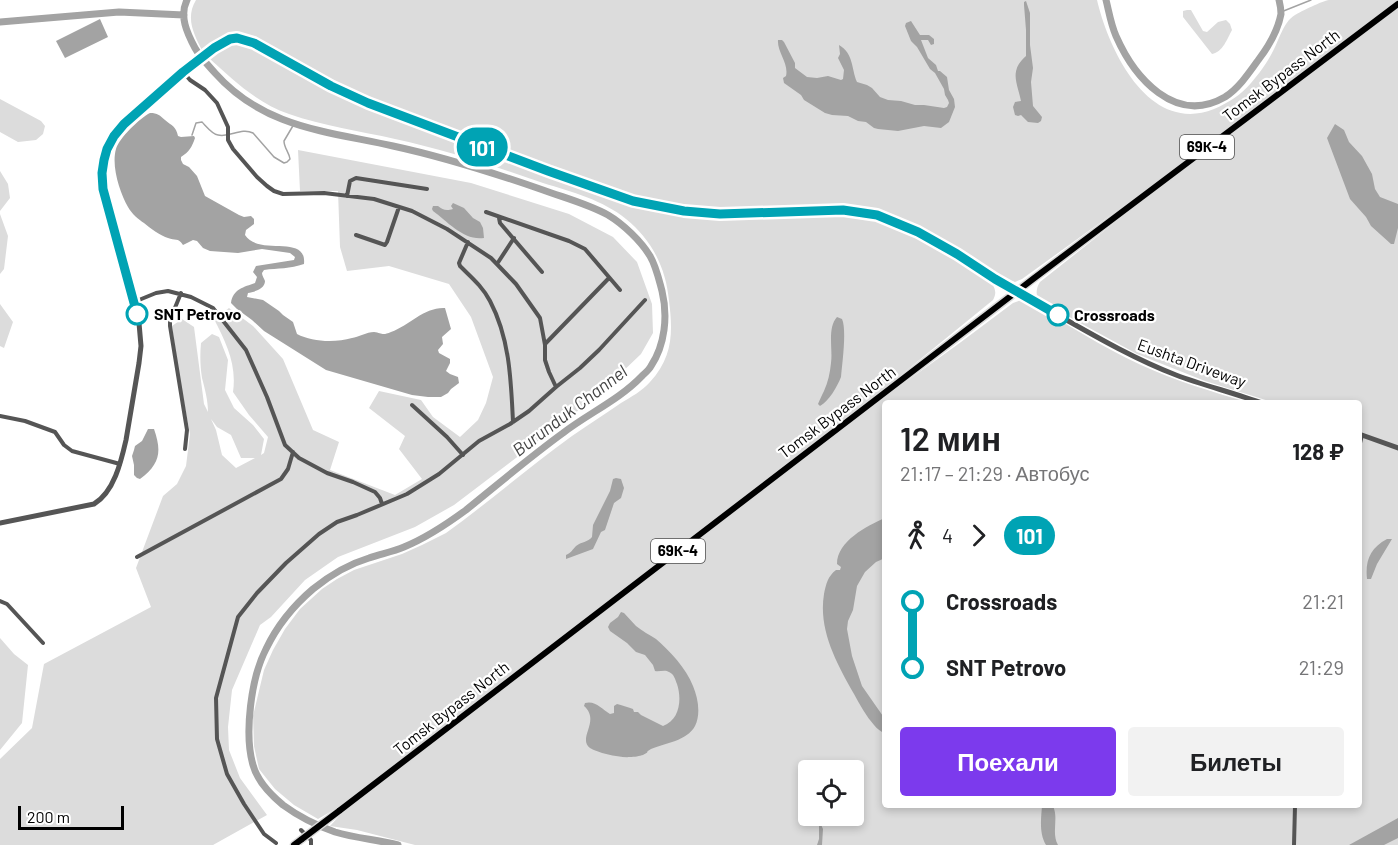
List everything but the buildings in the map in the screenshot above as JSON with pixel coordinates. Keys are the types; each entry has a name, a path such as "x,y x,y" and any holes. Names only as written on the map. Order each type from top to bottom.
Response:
{"main road":[{"name":"Tomsk Bypass North","path":"294,845 1017,291 1398,4"}],"street":[{"name":"Eushta Driveway","path":"0,523 94,504 106,494 113,481 126,440 141,346 134,302 103,189 104,160 114,136 124,124 196,61 230,39 246,40 331,86 368,103 633,201 684,211 720,214 843,210 877,215 918,232 1066,320 1145,362 1252,400"},
{"path":"183,72 217,103 228,127 228,140 233,149 257,177 274,191 283,194 324,193 374,199 399,207 468,242 497,264 516,284 540,318 545,360 556,387"},
{"path":"346,196 350,182 356,178 427,189"},
{"path":"356,235 385,245 399,207"},
{"path":"486,212 569,241 585,249 620,290"},
{"path":"499,217 500,223 542,272"},
{"path":"497,264 514,238"},
{"path":"468,242 459,263 489,299 501,325 507,346 513,422"},
{"path":"545,345 609,278"},
{"path":"134,302 168,291 181,293 213,308 246,351 285,445 299,458 327,473 375,492 382,504"},
{"path":"181,293 170,320 170,326 187,430 185,449"},
{"path":"276,843 264,834 244,804 227,774 217,739 216,698 241,613 257,592 319,534 337,522 407,494 439,474 479,441 529,411 599,350 645,300"},
{"path":"412,405 463,455"},
{"path":"0,416 25,421 55,432 64,445 72,451 120,464"},
{"path":"1362,436 1398,448"},
{"path":"137,557 281,478 288,469 292,452"},
{"path":"0,601 7,604 44,643"},
{"path":"1294,845 1295,808"},
{"path":"302,830 311,840 311,845"}],"shaded area":[{"path":"196,0 1097,0 1111,42 1122,64 1136,83 1152,99 1170,110 1191,114 1214,109 1243,91 1265,65 1284,27 1295,15 1329,0 1397,0 1144,191 1015,282 1001,278 934,236 879,212 840,206 718,211 647,200 572,177 398,112 321,77 250,37 237,34 227,36 203,52 191,20"},
{"path":"1026,1 1030,13 1033,106 1042,117 1038,123 1028,122 1021,115 1015,115 1013,107 1015,102 1021,101 1016,72 1017,67 1026,56 1024,2"},
{"path":"1398,8 1398,845 415,845 357,830 330,826 342,813 871,407 1013,303 1021,300 1028,301 1098,343 1141,365 1240,400 882,400 882,808 1362,808 1362,400 1265,400 1205,381 1137,354 1040,301 1037,297 1040,282 1152,193"},
{"path":"1191,10 1203,31 1207,32 1218,22 1226,20 1230,24 1232,30 1219,51 1212,54 1183,17 1183,11"},
{"path":"100,19 108,37 65,58 56,41"},
{"path":"911,21 920,35 929,35 934,39 934,44 931,45 928,40 921,40 928,58 936,65 938,71 947,77 949,90 954,99 955,107 949,122 941,128 924,126 898,131 874,128 866,122 848,116 825,113 804,100 801,95 784,83 786,67 778,40 784,42 795,63 795,68 807,77 828,76 841,80 844,70 838,58 839,45 850,57 857,82 872,88 880,97 915,105 947,107 949,103 944,89 911,41 905,26"},
{"path":"239,43 259,50 318,85 392,117 591,190 654,209 732,218 842,214 887,222 924,239 971,267 990,281 995,295 993,300 880,392 337,808 318,819 294,805 275,789 259,769 254,746 253,716 264,670 285,629 300,609 322,589 354,570 402,554 446,533 572,436 644,388 658,373 667,354 671,334 670,312 665,277 656,255 635,227 617,212 587,197 470,159 414,143 315,122 277,109 246,90 208,57 222,48"},
{"path":"0,99 41,121 45,126 43,134 36,140 18,142 0,132"},
{"path":"150,113 155,113 172,125 178,136 194,136 191,147 181,157 183,164 197,176 205,196 239,215 251,216 254,219 254,224 246,230 245,235 261,244 298,249 303,255 304,264 264,270 262,273 265,284 256,291 248,293 247,297 263,300 279,311 293,322 297,334 324,341 345,340 371,332 386,334 430,310 445,308 451,329 442,337 443,344 438,350 450,359 446,371 458,377 459,383 441,397 428,397 412,395 326,370 264,331 237,309 231,303 232,298 240,289 255,283 257,277 253,272 256,266 294,260 295,257 290,253 262,249 238,253 210,251 193,240 183,245 178,240 159,234 135,216 119,187 115,171 116,149 125,134"},
{"path":"1335,124 1344,130 1349,142 1362,156 1372,174 1375,189 1380,197 1398,204 1398,228 1394,244 1391,244 1371,226 1350,199 1327,138"},
{"path":"298,150 471,183 569,214 613,237 637,262 652,304 653,333 641,354 596,397 454,505 415,527 338,557 305,580 271,617 260,625 232,690 228,727 229,750 240,778 267,815 213,845 0,845 0,759 32,728 44,664 151,607 136,568 163,496 177,484 186,466 190,434 172,326 182,319 194,327 204,404 208,412 201,369 201,343 212,334 219,337 228,360 225,390 234,408 253,425 264,439 261,455 264,453 268,437 233,392 232,363 214,319 229,308 253,326 283,359 313,430 339,442 330,470 395,495 422,479 399,449 405,436 369,408 379,391 421,400 433,417 460,437 478,420 486,403 493,377 471,317 449,284 389,266 347,271 340,247 338,191 300,191","holes":["211,419 217,427 231,435 241,458 255,458 236,468 222,455"]},
{"path":"0,171 8,184 10,198 0,211"},
{"path":"453,203 464,208 480,222 484,238 463,234 432,209 433,206 438,206 445,210 453,209 451,206"},
{"path":"0,214 8,236 4,269 0,274"},
{"path":"0,304 13,322 4,348 0,346"},
{"path":"837,317 842,319 844,331 841,377 827,401 820,406 818,404 829,374 832,327"},
{"path":"148,429 154,429 158,444 158,457 152,468 140,479 134,475 132,456 135,446 142,441"},
{"path":"613,479 621,479 624,488 621,498 614,503 605,530 601,532 593,549 566,559 566,555 576,546 592,537 593,525 610,491"},
{"path":"882,519 882,559 865,572 857,586 847,629 852,656 862,686 882,715 882,732 868,718 841,671 826,634 823,607 828,580 833,572 840,570 841,567 837,564 842,548 854,535"},
{"path":"1387,539 1392,539 1371,579 1367,579 1370,556 1376,547"},
{"path":"621,612 638,628 656,639 677,660 690,679 698,706 697,721 687,735 651,749 643,755 633,757 609,755 590,748 586,739 590,717 584,706 585,703 595,704 610,714 614,713 614,706 621,705 663,726 669,723 676,714 679,696 672,674 666,671 655,671 645,655 636,652 610,631 608,627 610,623"},
{"path":"0,638 28,665 22,723 0,750"},
{"path":"1042,808 1054,808 1055,835 1058,845 1046,845 1041,826"},
{"path":"1398,818 1398,838 1384,845 1349,845"},
{"path":"819,826 822,826 822,845 817,845"}],"waterway":[{"name":"Burunduk Channel","path":"187,0 184,12 185,24 197,51 215,73 254,106 297,125 450,160 600,211 626,228 646,250 654,264 662,291 665,310 662,340 656,358 649,369 633,385 551,442 444,525 404,547 354,564 319,584 286,617 266,649 256,675 249,722 250,752 255,771 261,782 283,805 328,830 398,845"},
{"name":"Burunduk Channel","path":"1106,0 1114,32 1124,52 1145,81 1158,93 1173,101 1189,105 1207,104 1225,97 1243,80 1266,49 1275,32 1281,14 1279,0"},
{"path":"1281,12 1311,0"},
{"name":"Burunduk Channel","path":"0,22 119,12 184,15"},
{"path":"192,135 196,123 202,122 211,132 222,136 249,131 274,157 284,163 290,159 284,141 294,124"}],"bus line":[{"name":"101","path":"137,314 103,189 102,173 107,149 124,124 183,72 214,48 230,39 237,38 254,43 331,86 368,103 633,201 684,211 720,214 815,210 862,211 893,220 957,254 1058,315"}],"place":[{"name":"SNT Petrovo","path":"137,314"},
{"name":"Crossroads","path":"1058,315"}]}
